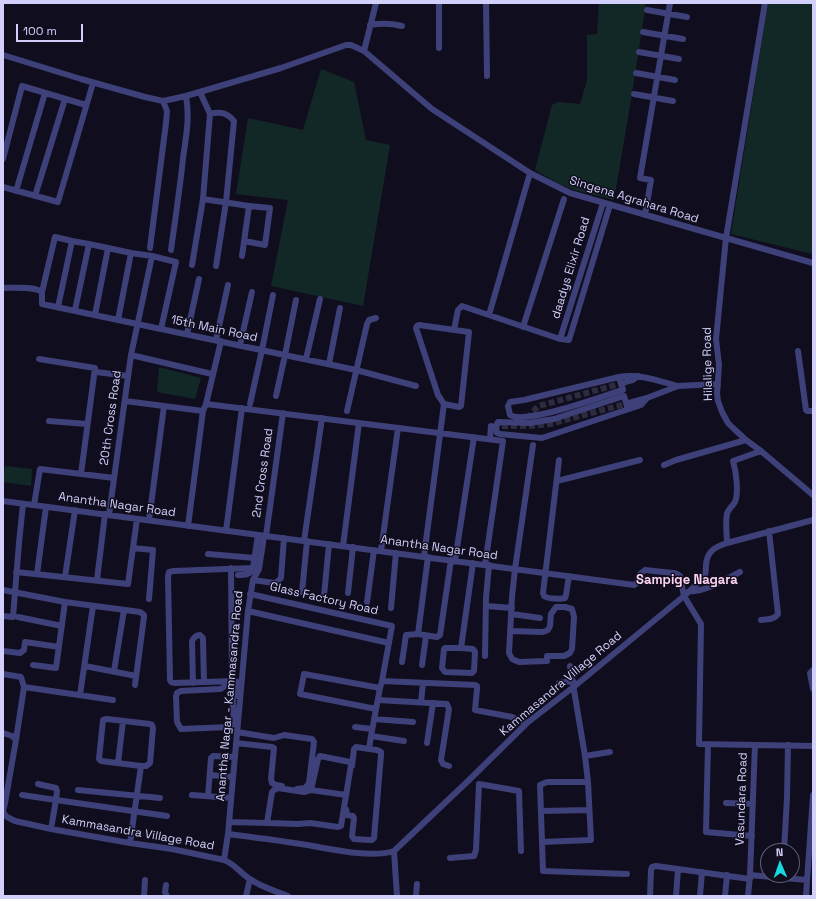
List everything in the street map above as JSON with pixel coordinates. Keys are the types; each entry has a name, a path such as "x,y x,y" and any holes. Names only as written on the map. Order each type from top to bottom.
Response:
{"street":[{"path":"364,51 376,3"},
{"path":"439,3 439,48"},
{"path":"486,3 487,76"},
{"path":"645,215 651,180 640,178 670,3"},
{"name":"Hilalige Road","path":"765,3 726,238 716,339 719,365 717,394 722,412 728,423 746,440 813,495"},
{"path":"647,10 687,18"},
{"path":"370,25 390,23 402,26"},
{"path":"643,32 683,39"},
{"name":"Singena Agrahara Road","path":"200,92 281,68 346,45 351,45 364,51 432,109 530,173 570,193 813,262"},
{"path":"639,52 679,59"},
{"path":"3,55 163,101 200,92 210,114 203,200 192,265"},
{"path":"636,73 675,80"},
{"path":"3,187 58,202 93,82"},
{"path":"3,159 22,86 86,105"},
{"path":"16,191 45,93"},
{"path":"634,94 672,101"},
{"path":"171,250 187,125 188,108 186,96"},
{"path":"35,196 65,99"},
{"path":"150,248 166,124 167,111 163,101"},
{"path":"210,114 224,113 234,121 226,202 216,266"},
{"path":"489,315 530,173"},
{"path":"523,327 564,199"},
{"path":"203,200 270,208 265,245 244,241"},
{"name":"daadys Elixir Road","path":"607,204 569,340 560,340 607,204"},
{"path":"242,256 249,206"},
{"path":"3,288 25,288 40,290 42,292 55,237 176,262 161,329"},
{"path":"58,307 72,241"},
{"path":"75,310 89,244"},
{"path":"95,315 108,248"},
{"path":"118,320 131,252"},
{"name":"20th Cross Road","path":"97,580 114,478 131,355 152,256"},
{"path":"187,334 199,279"},
{"path":"188,526 203,411 206,404 212,374 228,285"},
{"name":"15th Main Road","path":"42,292 42,304 329,364 416,386"},
{"path":"240,346 252,292"},
{"path":"250,404 273,295"},
{"path":"306,359 320,299"},
{"path":"276,396 296,300"},
{"path":"454,330 458,310 462,306 560,340"},
{"path":"329,364 340,308"},
{"path":"347,411 367,324 369,320 376,318"},
{"path":"418,634 444,404 438,395 416,328 419,325 469,332 461,406 459,407 444,404"},
{"path":"798,351 806,410 813,411"},
{"path":"131,355 212,374"},
{"path":"39,359 95,368 81,474"},
{"path":"96,372 128,376"},
{"path":"628,406 624,396 554,419 530,423 512,417 508,406 510,402 524,400 625,375 638,376 678,386 718,384"},
{"path":"623,383 633,380 638,376"},
{"path":"619,377 623,390 554,412 521,419 501,421 498,422 496,430 498,433 542,438 628,406 641,405 647,398 678,386"},
{"path":"125,401 203,411"},
{"path":"206,404 503,441 487,565 485,656"},
{"path":"149,520 164,406"},
{"path":"226,531 242,408"},
{"name":"2nd Cross Road","path":"262,535 283,413"},
{"path":"302,592 305,541 322,418"},
{"path":"49,421 87,424"},
{"path":"343,546 359,423"},
{"path":"490,439 491,426"},
{"path":"381,551 398,428"},
{"path":"402,662 406,635 418,634 437,637 440,635 474,437"},
{"path":"664,465 676,460 746,440"},
{"path":"510,631 543,632 548,630 550,626 551,614 556,607 572,609 574,617 572,649 570,653 564,656 547,656 547,661 519,662 512,659 510,653 510,631 512,597 515,569 533,445"},
{"path":"726,543 727,513 735,502 737,495 736,475 733,461 761,451"},
{"path":"559,460 543,593 544,595 546,597 565,598 569,576"},
{"path":"557,481 640,460"},
{"path":"34,505 40,468 114,478"},
{"name":"Anantha Nagar Road","path":"3,501 634,585 638,583 640,574 645,570 673,573 680,576 684,596"},
{"path":"3,616 13,617 14,592 23,504"},
{"path":"37,574 46,507"},
{"path":"65,577 74,510"},
{"path":"16,572 128,584 137,519"},
{"path":"752,836 706,832 708,744 699,744 700,624 684,596 706,576 707,561 712,550 717,546 813,520"},
{"path":"761,620 772,619 778,614 769,531"},
{"path":"256,568 255,558 262,535"},
{"name":"Anantha Nagar - Kammasandra Road","path":"224,860 228,834 248,611 253,580 257,574 256,568 262,535"},
{"path":"253,580 274,583 281,578 284,538"},
{"path":"324,596 329,544"},
{"path":"348,594 353,547"},
{"path":"133,548 153,550 149,599"},
{"path":"367,602 374,550"},
{"path":"391,608 396,553"},
{"path":"208,554 255,558"},
{"path":"461,648 473,563"},
{"path":"229,681 223,688 220,689 181,691 177,693 177,722 181,729 229,727 234,723 229,681 231,568"},
{"path":"240,697 237,696 236,681 193,683 171,682 168,576 169,572 174,571 256,568"},
{"path":"238,575 250,573 256,568"},
{"path":"690,591 695,592 740,572"},
{"path":"3,590 65,602 140,612 144,615 135,685"},
{"name":"Glass Factory Road","path":"250,594 392,626 389,643"},
{"name":"Kammasandra Village Road","path":"394,851 527,723 573,684 684,596"},
{"path":"32,665 56,668 65,602"},
{"path":"80,695 93,606"},
{"path":"486,606 540,618"},
{"path":"114,671 124,610"},
{"path":"248,611 389,643 369,749"},
{"path":"18,617 62,626"},
{"path":"193,683 192,641 197,635 200,635 203,638 204,682"},
{"path":"422,665 426,636"},
{"path":"3,651 20,653 24,650 25,642 59,647"},
{"path":"461,648 474,650 473,672 445,672 442,668 444,649 461,648"},
{"path":"85,666 136,676"},
{"path":"542,842 591,840 585,756 570,666"},
{"path":"813,670 810,673 813,689"},
{"path":"3,674 21,677 24,687 3,811"},
{"path":"376,709 300,694 304,674 380,688"},
{"path":"382,680 475,685 477,686 475,710 512,717 527,723"},
{"path":"421,702 424,683"},
{"path":"559,683 573,684"},
{"path":"24,687 113,700"},
{"path":"378,700 447,704 449,709 442,760 443,764 449,766"},
{"path":"427,743 433,703"},
{"path":"106,719 152,725 154,728 150,763 146,766 118,763 101,761 99,759 103,720 106,719"},
{"path":"374,719 413,722"},
{"path":"118,763 123,721"},
{"path":"355,727 404,741"},
{"path":"236,744 274,748 271,779 272,783 298,789 305,788 309,783 314,742 312,739 284,735 274,738 237,732"},
{"path":"3,733 12,736 16,740"},
{"name":"Vasundara Road","path":"708,744 755,744 752,836 748,896"},
{"path":"755,744 813,746"},
{"path":"784,843 788,745"},
{"path":"356,747 369,749 381,752 374,838 372,840 354,838 352,836 354,817 348,816 346,813 354,749 356,747"},
{"path":"585,756 610,752"},
{"path":"208,796 211,758 213,756 235,757"},
{"path":"229,822 310,823 338,827 341,826 351,765 350,762 320,756 311,790"},
{"path":"130,843 141,766"},
{"path":"210,775 233,777"},
{"path":"467,782 519,791 521,851"},
{"path":"588,782 547,782 540,785 543,871 627,874"},
{"path":"38,784 56,788 57,791 51,830"},
{"path":"450,858 474,856 476,850 479,784"},
{"path":"268,823 272,792 278,788 304,792 311,790 346,796"},
{"path":"78,790 160,798"},
{"path":"22,795 167,816"},
{"path":"192,795 231,798"},
{"path":"806,896 813,795"},
{"path":"726,803 753,804"},
{"path":"541,811 589,810"},
{"name":"Kammasandra Village Road","path":"3,811 7,817 15,821 51,830 172,849 224,860 232,863 250,879 288,896"},
{"path":"228,834 279,840 361,853 382,853 394,851 397,896"},
{"path":"650,896 651,870 656,866 727,875 760,877"},
{"path":"676,896 678,869"},
{"path":"700,896 702,872"},
{"path":"725,896 727,875"},
{"path":"246,896 250,879"},
{"path":"800,879 807,880"},
{"path":"144,896 145,880"},
{"path":"416,896 417,884"},
{"path":"166,885 165,892 167,896"}],"green space":[{"path":"599,3 646,3 614,200 578,191 559,184 535,170 552,105 558,102 580,104 587,80 587,35 597,34"},
{"path":"768,3 813,3 812,254 731,234"},
{"path":"321,69 354,82 366,140 390,145 363,306 271,286 288,200 236,194 248,118 303,130"},
{"path":"159,367 201,378 195,399 157,392"},
{"path":"5,466 32,469 31,486 3,482"}],"tunnel":[{"path":"529,419 531,413 539,406 623,383"},
{"path":"493,426 529,426 550,424 629,403"}],"district":[{"name":"Sampige Nagara","path":"687,580"}]}
